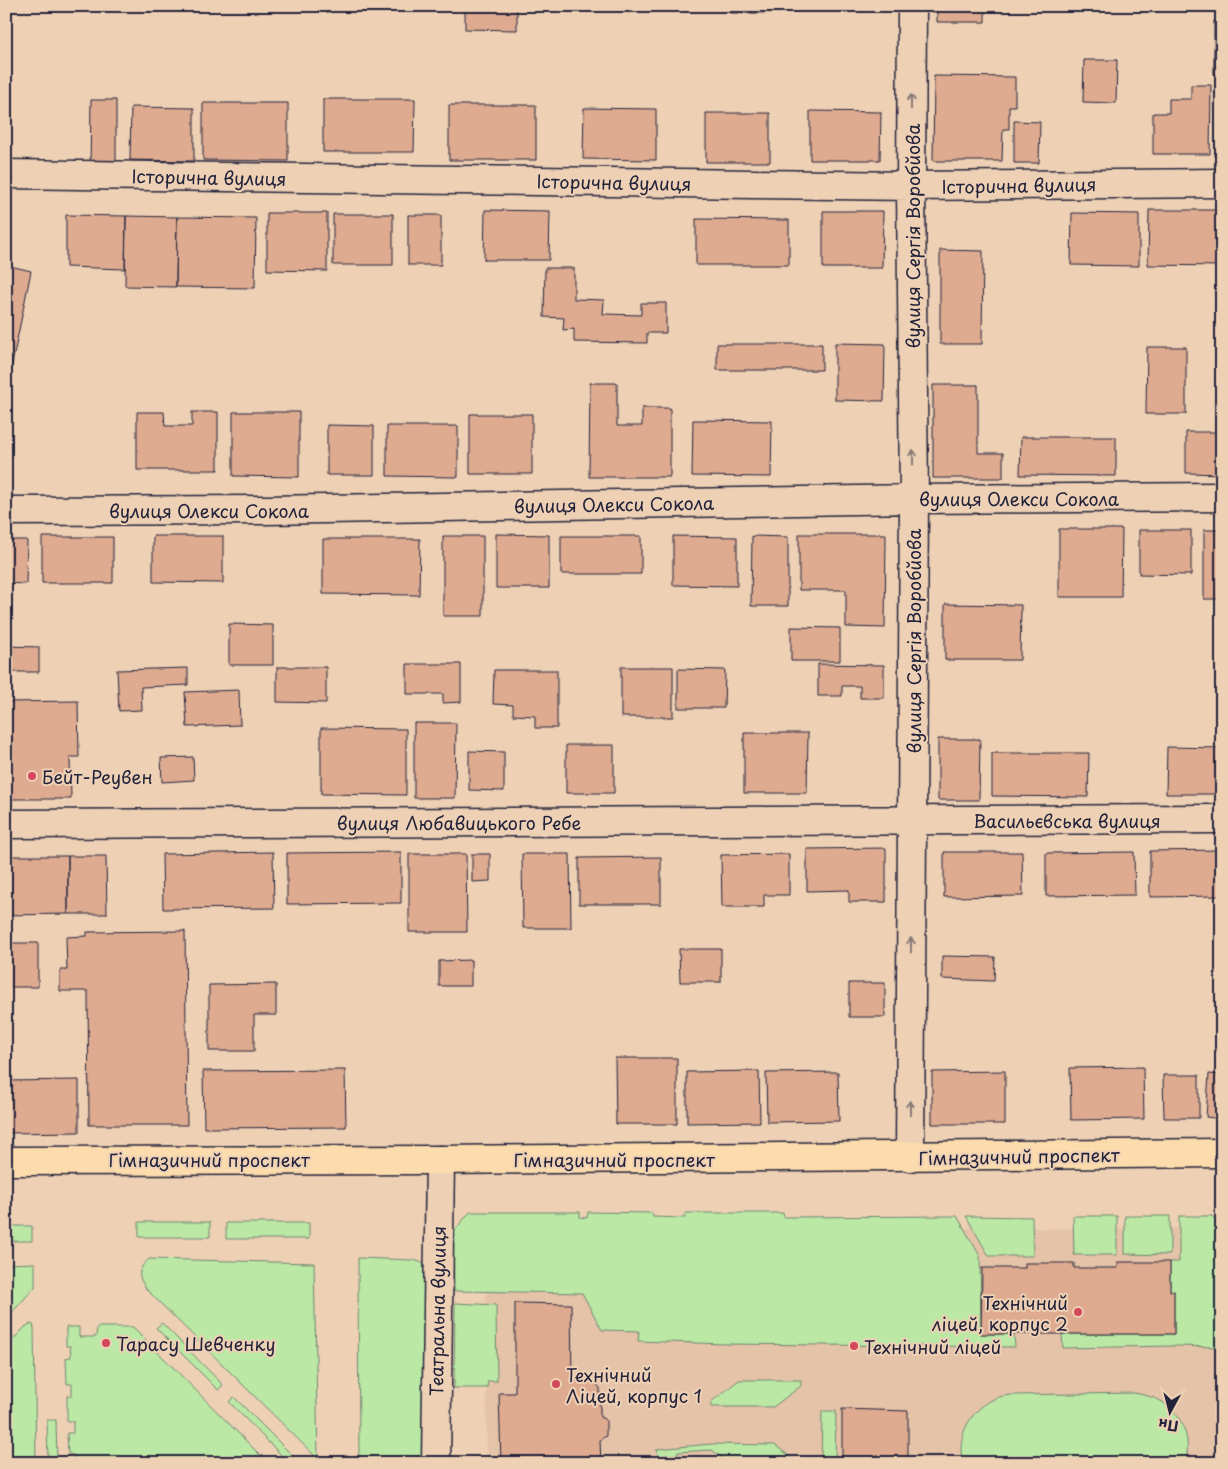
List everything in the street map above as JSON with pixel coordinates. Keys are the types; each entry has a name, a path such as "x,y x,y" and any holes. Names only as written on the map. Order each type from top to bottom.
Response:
{"main road":[{"name":"Гімназичний проспект","path":"6,1161 93,1159 440,1160 910,1157 1222,1153"}],"street":[{"name":"вулиця Сергія Воробйова","path":"910,1157 914,499 911,186 912,6"},
{"name":"Історична вулиця","path":"6,174 911,186 1222,183"},
{"name":"вулиця Олекси Сокола","path":"6,511 277,510 914,499 1222,497"},
{"name":"Васильєвська вулиця","path":"912,821 1222,820"},
{"name":"вулиця Любавицького Ребе","path":"6,824 912,821"},
{"name":"Театральна вулиця","path":"436,1463 440,1160"}],"shaded area":[{"name":"Технічний ліцей","path":"1222,1228 1222,1463 487,1463 485,1229"}],"green space":[{"path":"470,1212 580,1212 580,1217 587,1218 588,1212 652,1213 653,1217 685,1218 685,1213 783,1213 784,1217 957,1216 980,1256 981,1334 1014,1334 1015,1347 726,1344 638,1341 639,1331 602,1330 582,1293 454,1291 453,1232"},
{"path":"966,1216 1032,1217 1033,1256 989,1256"},
{"path":"1073,1216 1117,1216 1117,1255 1074,1255"},
{"path":"1125,1216 1170,1216 1170,1255 1125,1254"},
{"path":"1179,1216 1212,1216 1222,1228 1220,1347 1063,1348 1062,1334 1174,1334 1174,1291 1170,1291 1170,1262 1179,1262"},
{"path":"139,1222 210,1222 210,1237 139,1237"},
{"path":"226,1223 309,1223 309,1239 226,1239"},
{"path":"6,1226 32,1226 32,1241 6,1241"},
{"path":"358,1258 413,1260 425,1265 426,1456 359,1457"},
{"path":"149,1259 314,1263 318,1459 147,1290 140,1277 140,1270"},
{"path":"35,1263 35,1287 6,1319 6,1264"},
{"path":"455,1303 496,1305 497,1381 488,1381 487,1388 454,1388"},
{"path":"162,1323 223,1385 218,1390 156,1328"},
{"path":"30,1324 34,1328 36,1463 6,1463 6,1347"},
{"path":"66,1327 79,1327 79,1337 96,1337 97,1327 133,1327 268,1463 75,1463 74,1455 68,1454 67,1433 73,1433 73,1421 67,1421 67,1396 72,1396 72,1384 67,1384 66,1358 71,1357 70,1346 66,1346"},
{"path":"739,1380 801,1380 801,1386 773,1407 711,1407 711,1402"},
{"path":"1134,1393 1149,1396 1171,1408 1184,1429 1187,1446 1185,1463 963,1463 961,1443 968,1423 981,1407 989,1401 1012,1395"},
{"path":"234,1397 297,1460 294,1463 289,1463 229,1402"},
{"path":"822,1411 836,1411 835,1463 821,1463"},
{"path":"47,1420 56,1420 57,1463 48,1463"},
{"path":"711,1444 775,1445 798,1463 729,1463 712,1450 678,1452 678,1454 658,1456 657,1449"}],"building":[{"path":"465,6 517,6 517,30 465,29"},
{"path":"591,6 643,6 643,10 591,10"},
{"path":"731,6 779,6 779,13 731,13"},
{"path":"937,6 985,6 985,22 937,22"},
{"path":"1214,21 1222,21 1222,75 1214,75"},
{"path":"1084,60 1117,60 1116,103 1083,102"},
{"path":"934,76 1015,77 1015,106 1009,106 1009,129 1003,129 1002,161 933,161"},
{"path":"1191,85 1211,85 1210,154 1153,154 1153,113 1169,113 1169,99 1191,99"},
{"path":"323,99 415,99 414,152 323,152"},
{"path":"91,100 116,100 116,171 90,171"},
{"path":"203,103 288,103 288,161 203,160"},
{"path":"449,105 536,105 536,160 449,160"},
{"path":"131,107 194,108 194,161 130,160"},
{"path":"584,108 656,109 656,160 583,159"},
{"path":"810,111 881,112 880,160 810,160"},
{"path":"706,113 770,113 770,162 706,162"},
{"path":"1014,121 1040,122 1039,163 1014,163"},
{"path":"485,210 550,211 549,260 484,260"},
{"path":"1149,210 1222,210 1222,266 1148,265"},
{"path":"823,211 883,211 882,268 823,268"},
{"path":"267,213 327,213 327,271 267,270"},
{"path":"1072,213 1139,214 1139,266 1071,265"},
{"path":"333,214 393,214 393,265 333,265"},
{"path":"66,215 126,216 125,269 66,267"},
{"path":"408,215 441,215 441,265 408,265"},
{"path":"126,216 177,217 176,287 125,286"},
{"path":"177,217 256,218 255,288 176,287"},
{"path":"696,219 789,220 789,265 696,265"},
{"path":"940,250 983,251 982,344 940,344"},
{"path":"6,265 31,271 6,394"},
{"path":"545,268 574,268 574,299 604,300 603,314 641,315 641,303 666,303 666,333 647,333 647,343 574,342 574,329 563,330 564,318 544,317"},
{"path":"835,343 885,344 884,401 835,400"},
{"path":"717,344 822,344 822,370 717,370"},
{"path":"1147,347 1186,347 1186,414 1146,414"},
{"path":"590,383 617,383 617,426 642,426 642,408 670,408 670,477 589,477"},
{"path":"933,385 978,385 978,453 1003,453 1003,478 933,478"},
{"path":"137,412 164,412 165,426 192,426 192,412 218,412 218,470 137,470"},
{"path":"233,412 299,412 299,477 233,476"},
{"path":"470,414 532,414 532,474 470,474"},
{"path":"693,420 772,421 771,477 692,476"},
{"path":"327,425 374,426 374,475 327,475"},
{"path":"387,426 458,426 458,477 387,476"},
{"path":"1186,432 1222,432 1222,474 1186,473"},
{"path":"1021,437 1116,437 1116,476 1020,475"},
{"path":"1059,529 1122,529 1121,597 1059,597"},
{"path":"1139,530 1191,530 1191,575 1139,574"},
{"path":"1204,530 1222,530 1222,599 1204,599"},
{"path":"496,534 549,535 549,588 496,588"},
{"path":"799,534 886,534 885,628 846,627 846,590 799,590"},
{"path":"153,536 223,536 223,583 153,582"},
{"path":"443,536 483,536 483,616 443,616"},
{"path":"561,536 641,536 641,574 561,574"},
{"path":"673,536 737,537 737,586 673,585"},
{"path":"752,536 788,537 788,606 751,606"},
{"path":"42,537 113,537 113,583 42,583"},
{"path":"323,539 420,539 419,595 323,594"},
{"path":"6,540 27,540 26,584 6,583"},
{"path":"945,604 1021,605 1020,660 945,660"},
{"path":"229,624 273,625 273,665 229,665"},
{"path":"791,627 840,628 840,661 791,661"},
{"path":"6,646 39,647 39,672 6,672"},
{"path":"407,664 461,664 461,702 443,703 443,694 407,694"},
{"path":"818,664 884,665 884,698 860,698 860,686 842,686 842,696 818,696"},
{"path":"277,667 326,667 326,703 277,702"},
{"path":"621,667 673,667 673,717 621,717"},
{"path":"188,668 188,685 141,687 142,710 119,711 117,670"},
{"path":"678,669 725,670 724,708 678,708"},
{"path":"494,670 557,670 557,728 535,728 535,716 513,715 513,705 493,704"},
{"path":"239,690 240,725 187,727 185,692"},
{"path":"78,701 79,757 70,757 71,799 6,799 6,702"},
{"path":"414,723 456,723 455,798 414,798"},
{"path":"321,728 406,729 406,795 321,794"},
{"path":"744,733 808,733 807,793 744,793"},
{"path":"938,739 980,739 979,800 938,800"},
{"path":"566,745 614,745 614,793 566,793"},
{"path":"1167,747 1222,748 1222,794 1166,794"},
{"path":"469,751 504,752 504,791 469,790"},
{"path":"992,753 1089,753 1088,797 992,796"},
{"path":"193,757 194,780 162,782 161,758"},
{"path":"886,848 886,902 849,902 849,890 807,891 807,849"},
{"path":"1222,850 1222,896 1150,897 1150,851"},
{"path":"273,852 274,908 163,909 162,854"},
{"path":"401,852 401,903 287,904 287,853"},
{"path":"944,852 1022,852 1023,896 944,897"},
{"path":"1134,852 1135,895 1046,896 1046,853"},
{"path":"409,854 466,854 467,932 409,932"},
{"path":"472,854 490,854 490,881 472,882"},
{"path":"522,854 570,854 571,928 523,928"},
{"path":"789,854 789,895 764,895 764,907 722,907 721,855"},
{"path":"6,856 68,856 68,914 6,915"},
{"path":"68,856 106,856 107,914 68,914"},
{"path":"661,857 661,904 579,904 579,858"},
{"path":"185,931 187,1125 89,1125 88,991 60,991 60,970 67,970 66,937 87,936 87,932"},
{"path":"6,943 38,943 38,987 6,987"},
{"path":"679,949 721,949 721,982 680,982"},
{"path":"942,956 995,957 994,981 942,979"},
{"path":"471,960 471,986 439,986 439,961"},
{"path":"849,983 885,983 885,1017 849,1017"},
{"path":"276,984 276,1015 254,1015 254,1051 209,1051 209,985"},
{"path":"615,1058 677,1058 677,1124 616,1124"},
{"path":"1143,1067 1144,1119 1071,1120 1070,1068"},
{"path":"345,1070 346,1127 204,1128 203,1071"},
{"path":"759,1071 760,1122 687,1123 687,1072"},
{"path":"1005,1071 1005,1124 932,1124 932,1072"},
{"path":"838,1072 839,1121 767,1122 766,1073"},
{"path":"1209,1074 1222,1075 1222,1119 1206,1117"},
{"path":"1163,1075 1199,1075 1199,1118 1164,1118"},
{"path":"79,1080 79,1132 6,1133 6,1081"},
{"name":"Технічний ліцей, корпус 2","path":"1118,1262 1170,1262 1170,1291 1174,1291 1174,1334 981,1334 982,1268 1025,1268 1025,1263 1074,1263 1074,1268 1118,1268"},
{"name":"Технічний Ліцей, корпус 1","path":"515,1303 571,1304 572,1380 593,1380 600,1388 600,1417 606,1420 606,1436 600,1440 601,1463 501,1463 499,1393 515,1393"},
{"path":"842,1409 908,1411 908,1463 842,1463"}],"place":[{"name":"Бейт-Реувен","path":"32,776"},
{"name":"Технічний ліцей, корпус 2","path":"1078,1312"},
{"name":"Тарасу Шевченку","path":"106,1343"},
{"name":"Технічний ліцей","path":"854,1346"},
{"name":"Технічний Ліцей, корпус 1","path":"556,1384"}]}
